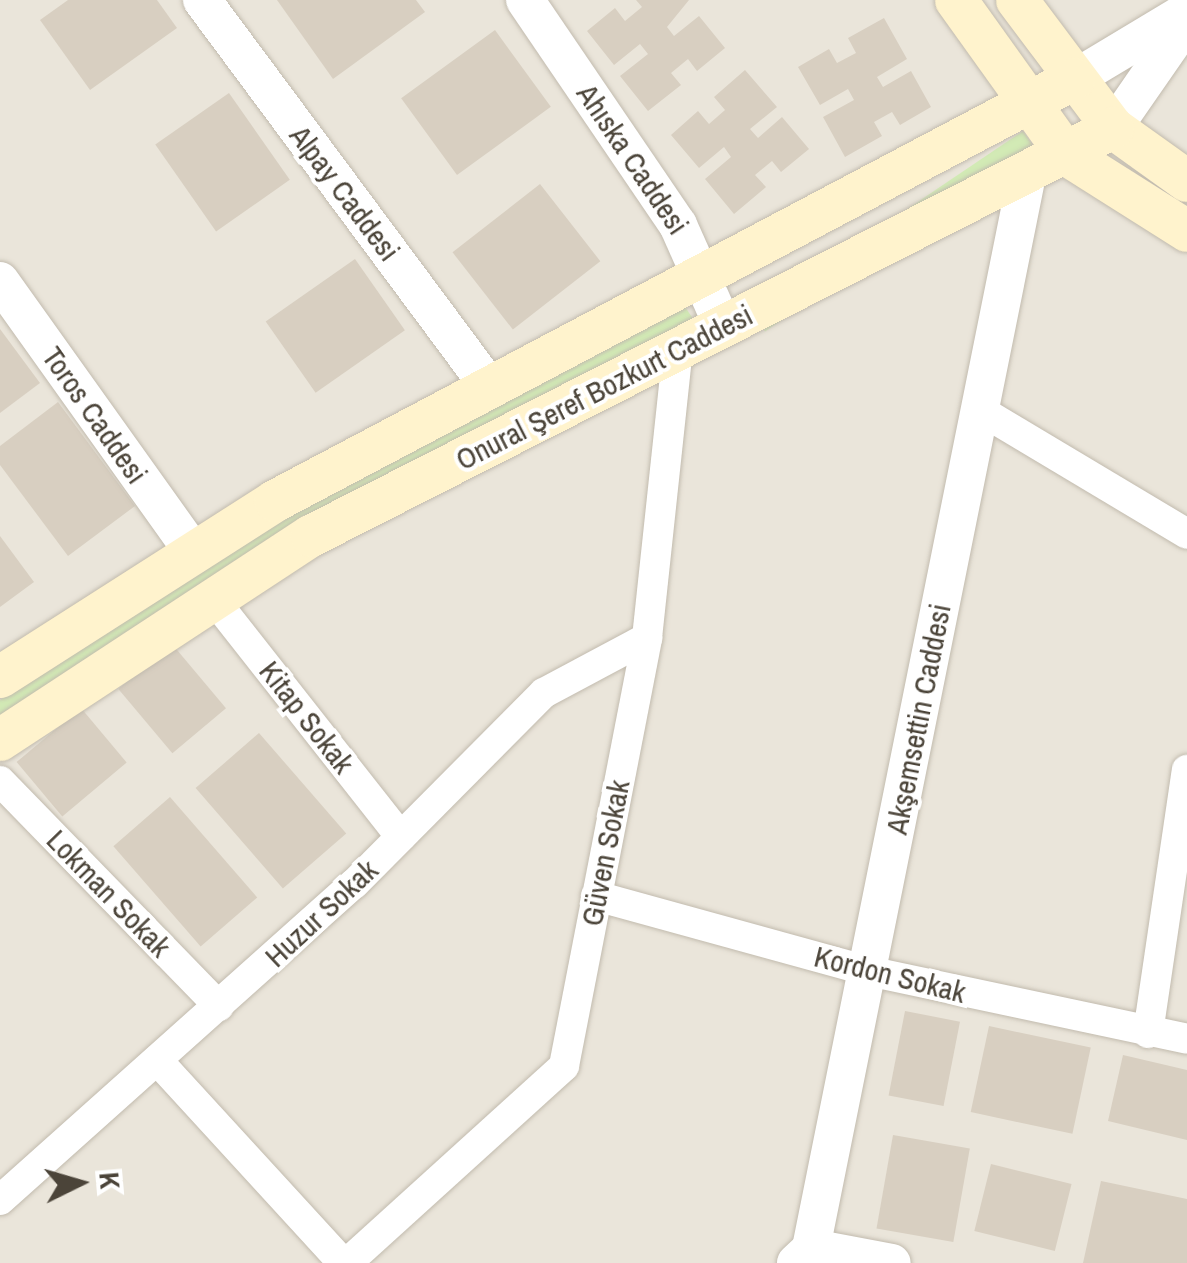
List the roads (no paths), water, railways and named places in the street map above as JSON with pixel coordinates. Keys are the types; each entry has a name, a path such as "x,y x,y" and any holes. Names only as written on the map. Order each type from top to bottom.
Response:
{"main road":[{"path":"956,0 1029,109 1067,155 1187,231"},
{"path":"1017,0 1114,128 1187,180"},
{"name":"Onural Şeref Bozkurt Caddesi","path":"0,677 190,549 705,271 1029,109 1074,79"},
{"name":"Onural Şeref Bozkurt Caddesi","path":"0,740 212,597 311,536 1114,128"}],"street":[{"name":"Alpay Caddesi","path":"202,0 489,387"},
{"name":"Ahıska Caddesi","path":"525,0 705,271 723,326"},
{"name":"Onural Şeref Bozkurt Caddesi","path":"1074,79 1187,11"},
{"name":"Onural Şeref Bozkurt Caddesi","path":"1114,128 1187,21"},
{"name":"Akşemsettin Caddesi","path":"806,1258 868,971 1027,175"},
{"name":"Toros Caddesi","path":"0,281 190,549"},
{"name":"Güven Sokak","path":"345,1263 564,1066 647,638 678,348"},
{"path":"980,410 1187,534"},
{"name":"Kitap Sokak","path":"212,597 401,837"},
{"name":"Huzur Sokak","path":"7,1181 219,1006 401,837 544,694 647,638"},
{"path":"1148,1032 1187,770"},
{"name":"Lokman Sokak","path":"0,781 219,1006"},
{"name":"Kordon Sokak","path":"596,896 868,971 1187,1039"},
{"path":"157,1060 345,1263"},
{"path":"806,1258 892,1263"}]}
